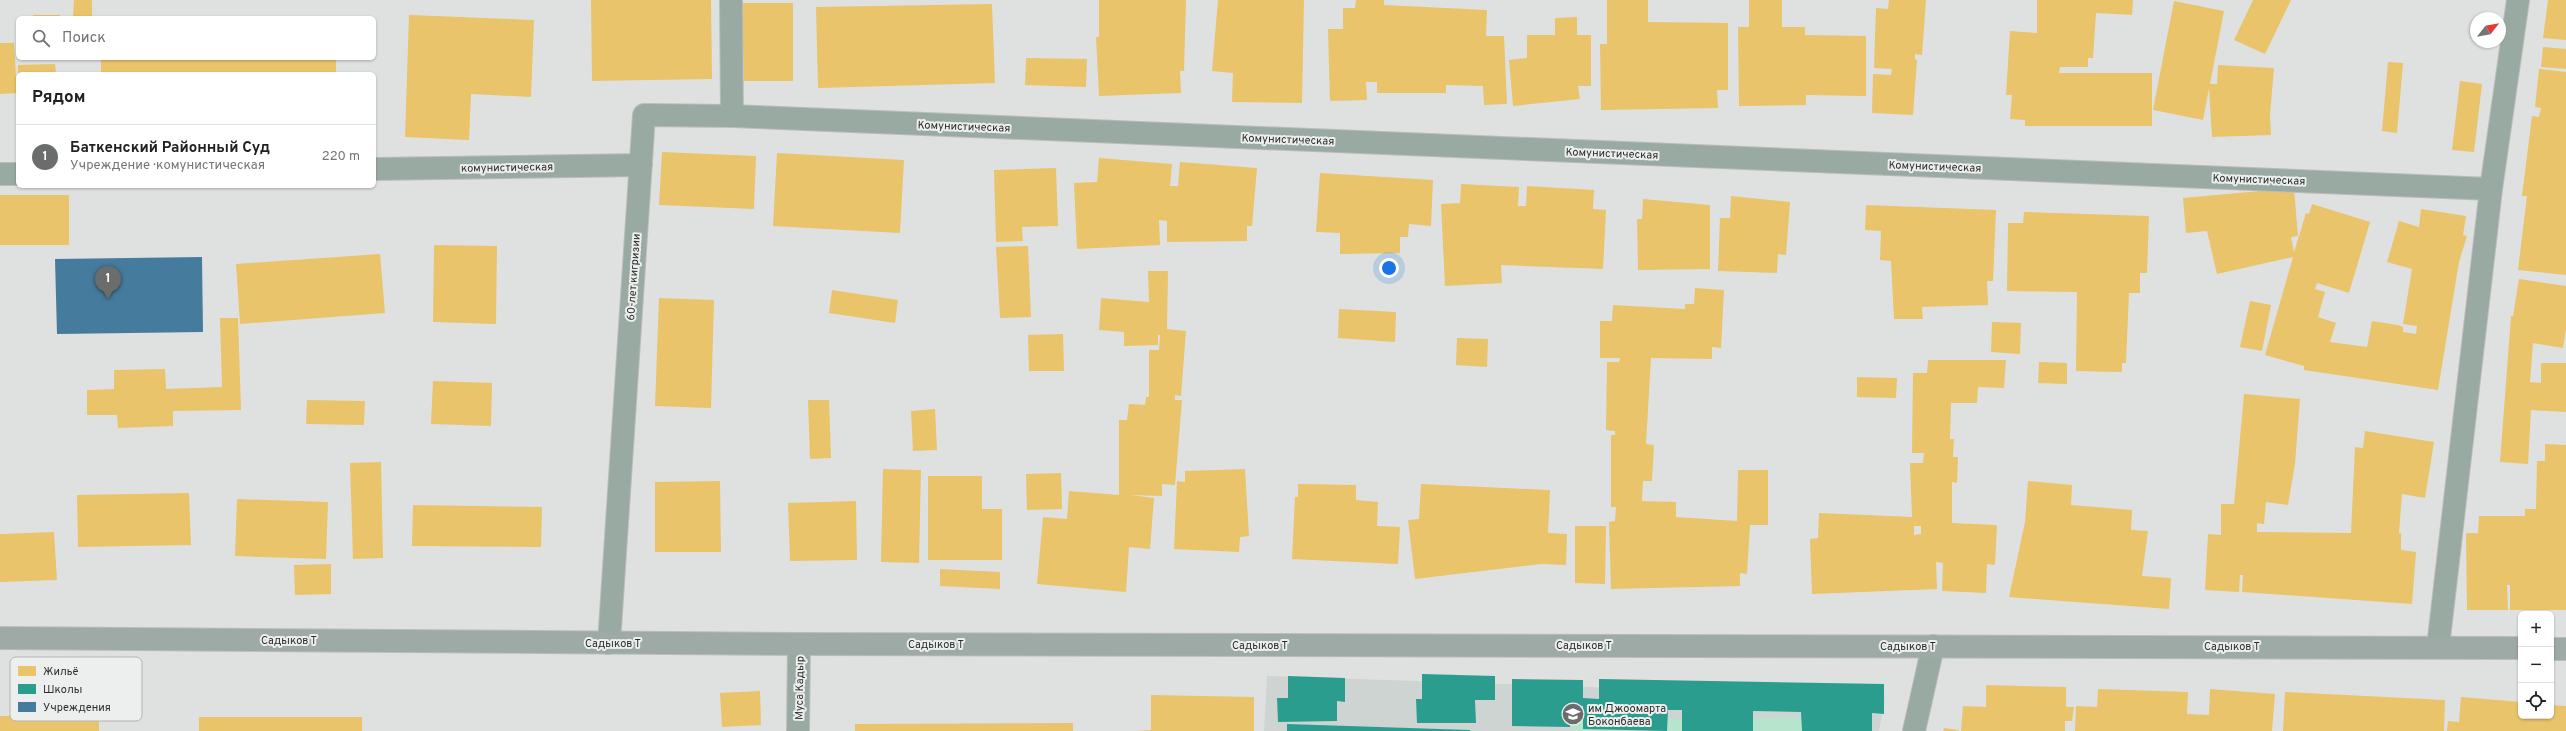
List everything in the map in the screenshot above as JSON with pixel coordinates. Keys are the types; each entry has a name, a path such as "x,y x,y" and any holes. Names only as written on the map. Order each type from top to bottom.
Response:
{"highway":[{"name":"Садыков Т","path":"0,638 799,644 2518,648"},
{"path":"2554,648 2566,649"}],"street":[{"path":"730,0 732,116"},
{"path":"2438,647 2492,189 2518,0"},
{"name":"60-лет кигризии","path":"609,643 644,115 732,116"},
{"name":"Комунистическая","path":"732,116 2492,189"},
{"name":"комунистическая","path":"376,169 641,165"},
{"path":"0,174 16,174"},
{"name":"Муса Кадыр","path":"798,731 799,644"},
{"path":"1914,731 1933,646"}],"shaded area":[{"name":"им Джоомарта Боконбаева","path":"1267,676 1885,697 1879,731 1264,731"}],"green space":[{"path":"1829,717 1828,731 1572,731 1573,720"}],"building: Жильё":[{"path":"74,0 92,0 92,16 73,16"},
{"path":"591,0 711,0 712,79 592,81"},
{"path":"1099,0 1186,0 1184,71 1180,71 1181,93 1099,96 1096,37 1099,37"},
{"path":"1218,0 1304,0 1302,103 1232,102 1233,73 1212,71"},
{"path":"1356,0 1384,0 1384,5 1487,10 1486,36 1504,36 1507,104 1484,105 1483,86 1446,85 1446,93 1377,93 1377,82 1366,82 1367,100 1330,101 1328,29 1343,29 1343,8 1355,8"},
{"path":"1607,0 1648,0 1648,22 1728,23 1728,90 1717,90 1718,108 1601,110 1600,44 1607,44"},
{"path":"1749,0 1782,0 1782,27 1805,27 1805,35 1866,36 1866,96 1806,95 1806,105 1739,106 1738,27 1749,27"},
{"path":"1889,0 1926,0 1922,55 1915,54 1915,59 1917,60 1913,115 1872,113 1873,74 1891,75 1892,69 1874,68 1876,8 1888,9"},
{"path":"2037,0 2133,0 2132,15 2096,13 2093,58 2088,58 2088,67 2060,67 2059,73 2152,73 2152,126 2025,126 2025,120 2010,119 2012,95 2006,95 2010,31 2037,33"},
{"path":"2253,0 2291,0 2265,54 2234,40"},
{"path":"2548,0 2566,0 2566,40 2543,38"},
{"path":"2174,1 2224,11 2210,84 2217,84 2218,65 2274,68 2270,115 2271,135 2212,137 2209,88 2203,120 2153,110"},
{"path":"742,3 793,3 793,81 744,81"},
{"path":"992,4 995,83 818,88 816,7"},
{"path":"33,15 60,15 60,16"},
{"path":"409,15 534,20 531,97 471,94 469,140 405,137"},
{"path":"1577,17 1577,35 1591,35 1591,86 1578,86 1580,99 1513,106 1509,60 1527,58 1527,35 1555,35 1555,18"},
{"path":"0,43 14,43 16,93 0,94"},
{"path":"2543,47 2566,49 2566,69 2541,67"},
{"path":"1026,58 1087,59 1086,87 1025,85"},
{"path":"101,60 336,60 336,72 101,72"},
{"path":"2388,62 2403,63 2397,133 2382,131"},
{"path":"55,64 56,72 18,72 18,65"},
{"path":"2539,69 2566,72 2566,275 2518,270 2527,196 2522,196 2532,116 2539,117 2541,108 2535,107"},
{"path":"2460,81 2482,84 2474,152 2452,150"},
{"path":"662,152 756,156 754,209 659,205"},
{"path":"777,153 904,160 900,233 773,226"},
{"path":"1099,158 1172,164 1170,186 1178,186 1180,162 1257,168 1252,226 1247,226 1247,241 1167,242 1167,221 1159,220 1160,245 1077,249 1074,183 1097,182"},
{"path":"1056,168 1058,226 1022,227 1023,241 996,242 994,170"},
{"path":"1320,173 1433,180 1431,226 1409,224 1408,237 1400,237 1400,253 1340,254 1340,233 1316,232"},
{"path":"1461,184 1519,187 1518,206 1526,206 1527,186 1594,190 1593,209 1606,210 1603,269 1501,265 1502,283 1445,286 1441,204 1460,203"},
{"path":"2294,188 2298,236 2291,237 2294,252 2306,213 2309,214 2312,204 2370,222 2349,293 2317,283 2315,289 2325,292 2318,317 2336,323 2330,342 2367,347 2372,321 2398,325 2403,327 2403,332 2416,334 2417,326 2403,324 2412,269 2387,262 2399,221 2419,227 2421,209 2466,216 2463,235 2467,236 2459,262 2438,390 2304,370 2304,366 2265,355 2293,257 2217,274 2207,231 2186,233 2183,198"},
{"path":"0,195 69,195 69,245 0,245"},
{"path":"1731,196 1790,202 1786,255 1778,254 1777,273 1718,271 1720,218 1730,218"},
{"path":"1643,199 1710,205 1710,269 1638,270 1637,219 1642,219"},
{"path":"1866,205 1996,210 1993,281 1987,281 1988,305 1922,307 1923,319 1894,319 1891,261 1880,260 1881,231 1865,230"},
{"path":"2024,212 2149,216 2147,273 2140,273 2140,293 2129,293 2126,363 2122,363 2122,372 2076,371 2077,292 2007,291 2008,223 2023,223"},
{"path":"434,245 497,246 496,324 433,322"},
{"path":"1028,246 1031,317 1000,318 996,247"},
{"path":"380,254 385,313 240,324 236,264"},
{"path":"1148,271 1168,271 1167,329 1186,331 1181,396 1175,395 1175,400 1182,400 1175,485 1162,484 1162,496 1130,495 1154,498 1150,549 1129,547 1126,592 1037,584 1043,517 1067,519 1069,491 1119,495 1119,420 1127,420 1129,404 1145,405 1146,397 1149,397 1149,350 1159,350 1160,335 1158,335 1158,345 1124,346 1124,332 1099,330 1101,298 1149,302"},
{"path":"2519,279 2566,286 2566,329 2563,348 2533,343 2530,382 2541,383 2541,363 2566,363 2566,412 2531,410 2528,464 2500,462 2511,316 2513,316"},
{"path":"1695,288 1724,290 1721,348 1712,347 1712,359 1651,358 1646,444 1654,445 1652,481 1643,481 1642,501 1676,502 1676,517 1737,521 1738,470 1768,470 1768,525 1750,525 1747,574 1740,573 1740,586 1611,589 1609,522 1615,521 1616,507 1611,507 1611,435 1615,435 1615,431 1606,430 1607,362 1619,362 1620,358 1600,358 1600,321 1612,321 1613,305 1685,309 1685,304 1694,304"},
{"path":"832,290 898,300 895,323 829,313"},
{"path":"659,298 714,300 711,408 655,406"},
{"path":"2250,301 2271,305 2262,351 2240,347"},
{"path":"1339,309 1396,312 1395,342 1338,338"},
{"path":"220,318 238,318 241,410 173,411 173,426 118,428 117,415 87,415 87,390 114,389 114,370 165,369 166,389 222,387"},
{"path":"1992,322 2021,323 2020,354 1991,352"},
{"path":"1063,334 1064,371 1029,371 1028,335"},
{"path":"1457,338 1488,339 1487,367 1456,365"},
{"path":"1928,360 2006,360 2004,388 1978,387 1977,403 1951,403 1950,439 1954,439 1953,457 1958,457 1957,483 1952,482 1952,523 1997,525 1995,565 1987,564 1986,593 1942,591 1943,563 1936,562 1937,589 1812,594 1810,539 1818,538 1819,513 1912,517 1910,463 1923,463 1924,453 1912,453 1913,373 1927,373","holes":["1914,526 1921,526 1921,534 1914,535"]},
{"path":"2039,362 2067,363 2067,384 2038,383"},
{"path":"1857,377 1897,378 1896,398 1857,397"},
{"path":"433,381 492,383 491,426 431,424"},
{"path":"2244,394 2300,399 2295,464 2288,505 2266,502 2264,524 2257,523 2257,532 2351,533 2355,447 2363,448 2365,431 2434,442 2425,498 2402,494 2399,533 2401,533 2401,550 2416,552 2412,604 2242,592 2243,575 2240,575 2239,592 2205,590 2208,534 2221,535 2221,504 2234,504"},
{"path":"307,400 365,401 364,425 306,424"},
{"path":"808,400 829,400 831,458 810,459"},
{"path":"935,409 937,450 913,451 911,411"},
{"path":"2545,444 2566,445 2566,610 2510,610 2510,585 2507,585 2508,610 2467,610 2466,533 2478,533 2479,516 2525,516 2525,509 2536,509 2537,461 2545,461"},
{"path":"381,462 383,558 353,559 350,463"},
{"path":"883,469 921,470 919,563 881,562"},
{"path":"1245,469 1249,536 1240,537 1239,552 1174,549 1177,481 1185,482 1185,471"},
{"path":"1061,473 1062,509 1027,510 1026,474"},
{"path":"928,476 982,476 982,509 1002,509 1002,560 928,560"},
{"path":"720,481 721,552 655,552 655,482"},
{"path":"2028,481 2072,485 2071,505 2132,510 2131,530 2148,531 2142,576 2171,578 2169,609 2009,597 2025,522"},
{"path":"1298,484 1356,485 1356,500 1378,502 1377,526 1400,527 1398,564 1292,559 1295,497 1298,497"},
{"path":"1421,484 1550,490 1548,533 1567,534 1566,565 1541,564 1415,579 1408,520 1419,519"},
{"path":"189,493 191,545 78,547 77,495"},
{"path":"237,499 328,502 326,559 235,556"},
{"path":"856,501 857,560 790,561 788,503"},
{"path":"413,505 542,507 541,547 412,546"},
{"path":"1575,526 1606,526 1605,584 1575,583"},
{"path":"54,532 57,580 0,582 0,534"},
{"path":"331,564 331,594 295,595 294,565"},
{"path":"940,569 1000,572 1000,589 940,586"},
{"path":"1986,685 2066,687 2066,707 2074,707 2072,721 2065,721 2065,731 1961,731 1963,706 1986,707"},
{"path":"2098,689 2188,692 2187,714 2209,715 2210,689 2275,694 2272,731 2075,731 2076,706 2097,707"},
{"path":"760,691 761,725 722,727 720,693"},
{"path":"2285,692 2445,700 2444,731 2283,731"},
{"path":"1151,695 1254,697 1254,731 1135,731 1151,730"},
{"path":"2461,697 2518,702 2518,719 2554,719 2554,705 2566,706 2566,731 2447,731 2448,721 2459,722"},
{"path":"0,716 10,716 10,721 99,721 99,731 0,731"},
{"path":"199,717 362,717 362,731 199,731"},
{"path":"1073,723 1073,731 855,731 855,724"},
{"path":"1944,728 1959,730 1959,731 1943,731"}],"building: Школы":[{"path":"1422,674 1495,676 1495,700 1475,700 1476,723 1417,723 1416,699 1422,699"},
{"path":"1288,676 1345,678 1345,702 1337,701 1337,721 1278,722 1277,698 1288,698"},
{"path":"1512,679 1583,680 1583,698 1599,699 1599,679 1884,684 1884,714 1872,713 1872,731 1802,731 1801,712 1753,711 1753,731 1682,731 1682,710 1668,710 1667,731 1583,729 1583,706 1570,706 1570,727 1512,726"},
{"path":"1287,724 1470,730 1470,731 1287,731"}],"building: Учреждения":[{"path":"202,257 203,332 57,334 55,259"}],"place":[{"name":"Баткенский Районный Суд","path":"108,299"},
{"name":"им Джоомарта Боконбаева","path":"1573,714"}]}
